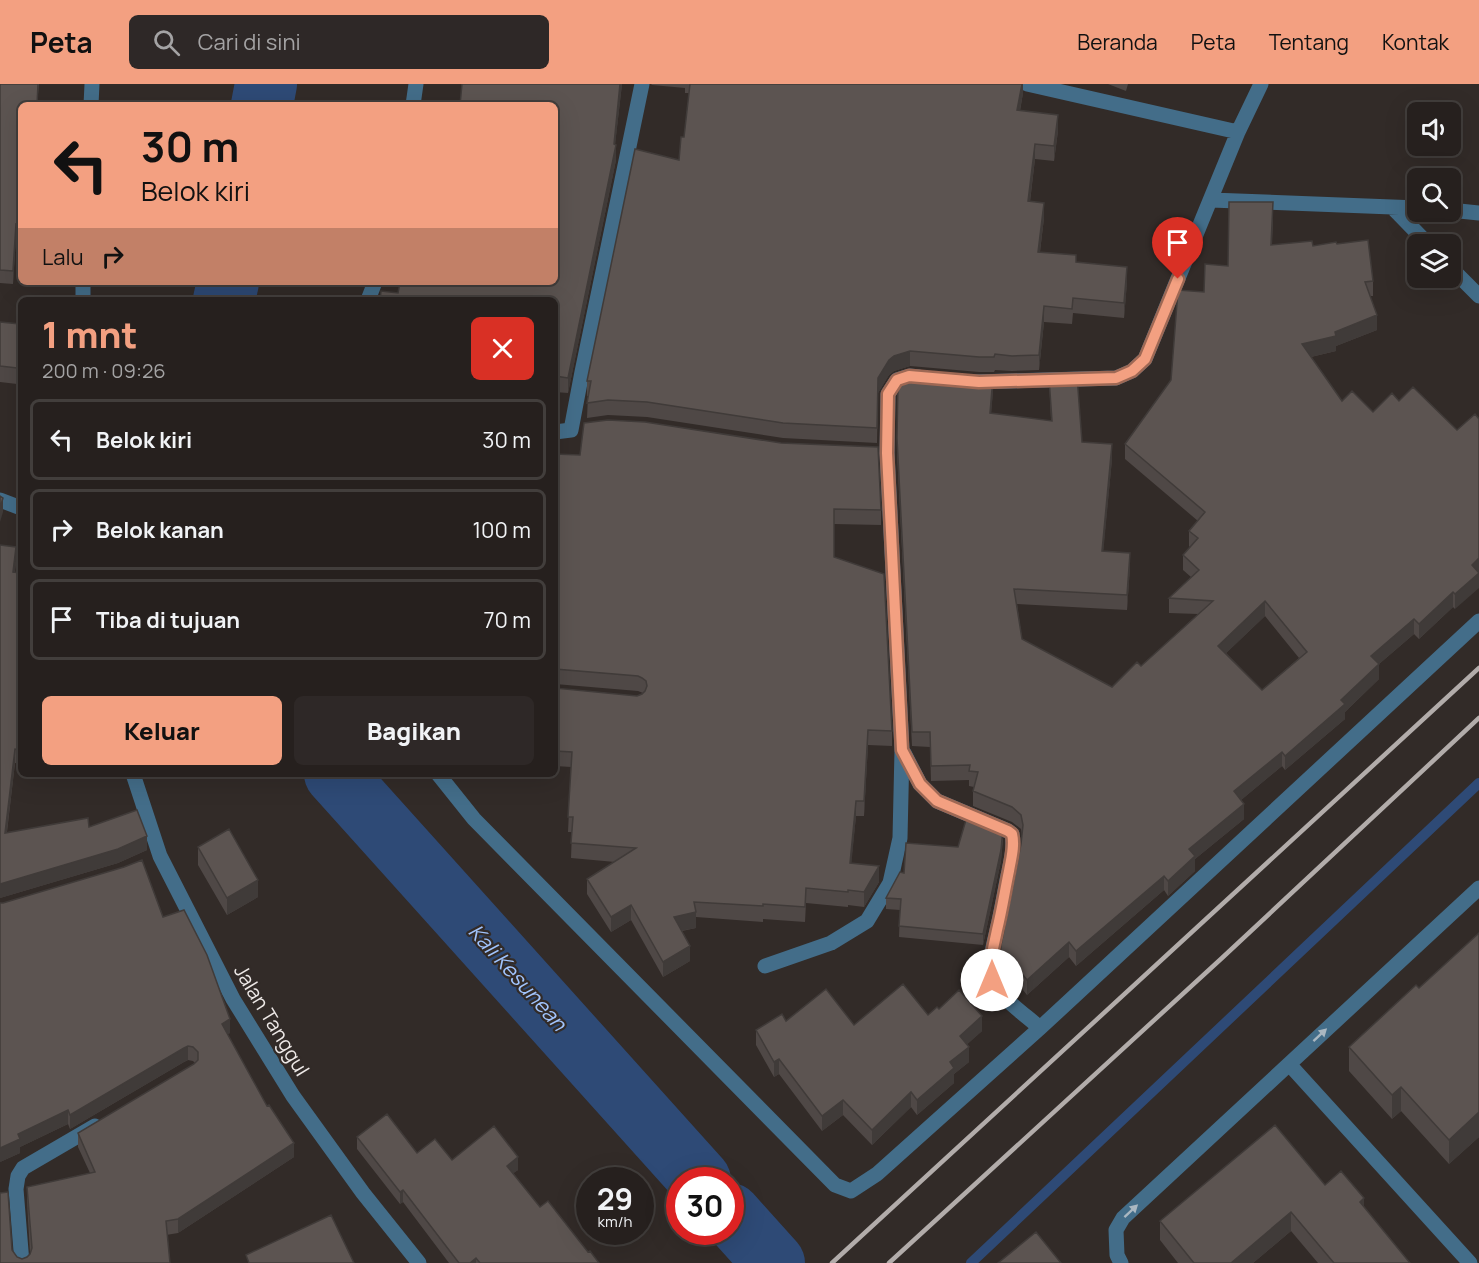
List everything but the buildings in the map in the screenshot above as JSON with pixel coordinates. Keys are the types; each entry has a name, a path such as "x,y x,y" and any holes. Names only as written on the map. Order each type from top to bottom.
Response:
{"street":[{"path":"91,102 92,84"},
{"path":"413,102 416,84"},
{"path":"571,430 642,84"},
{"path":"1027,84 1238,132"},
{"path":"956,380 979,382 1116,378 1132,371 1145,359 1238,132 1261,84"},
{"path":"1212,200 1407,208"},
{"path":"1392,207 1418,234"},
{"path":"1461,211 1479,213"},
{"path":"1461,278 1479,296"},
{"path":"765,966 831,943 867,921 890,883 900,838 902,750 882,452 888,394 897,380 909,376 933,378"},
{"path":"558,432 590,428"},
{"path":"0,500 18,507"},
{"path":"440,777 474,819 835,1185 851,1191 877,1174 1040,1028 1479,621"},
{"path":"902,750 920,784 937,801 1012,834 1014,840 1012,854 990,955 991,974 998,991 1040,1028"},
{"name":"Jalan Tanggul","path":"134,777 155,858 233,999 293,1096 363,1193 419,1263"},
{"path":"1121,1263 1116,1230 1123,1218 1479,888"},
{"path":"1289,1064 1470,1263"},
{"path":"22,1263 16,1189 18,1176 23,1168 111,1116"}],"waterway":[{"name":"Kali Kesunean","path":"263,102 266,84"},
{"name":"Kali Kesunean","path":"225,297 227,285"},
{"name":"Kali Kesunean","path":"338,777 688,1167"},
{"path":"971,1263 1479,783"},
{"name":"Kali Kesunean","path":"744,1230 774,1263"}],"railway":[{"path":"832,1263 1479,668"},
{"path":"889,1263 1222,958 1479,718"}],"route":[{"path":"992,980 990,955 1012,854 1014,840 1012,834 937,801 920,784 902,750 887,453 888,394 897,380 909,376 979,382 1116,378 1132,371 1145,359 1178,279"}]}
